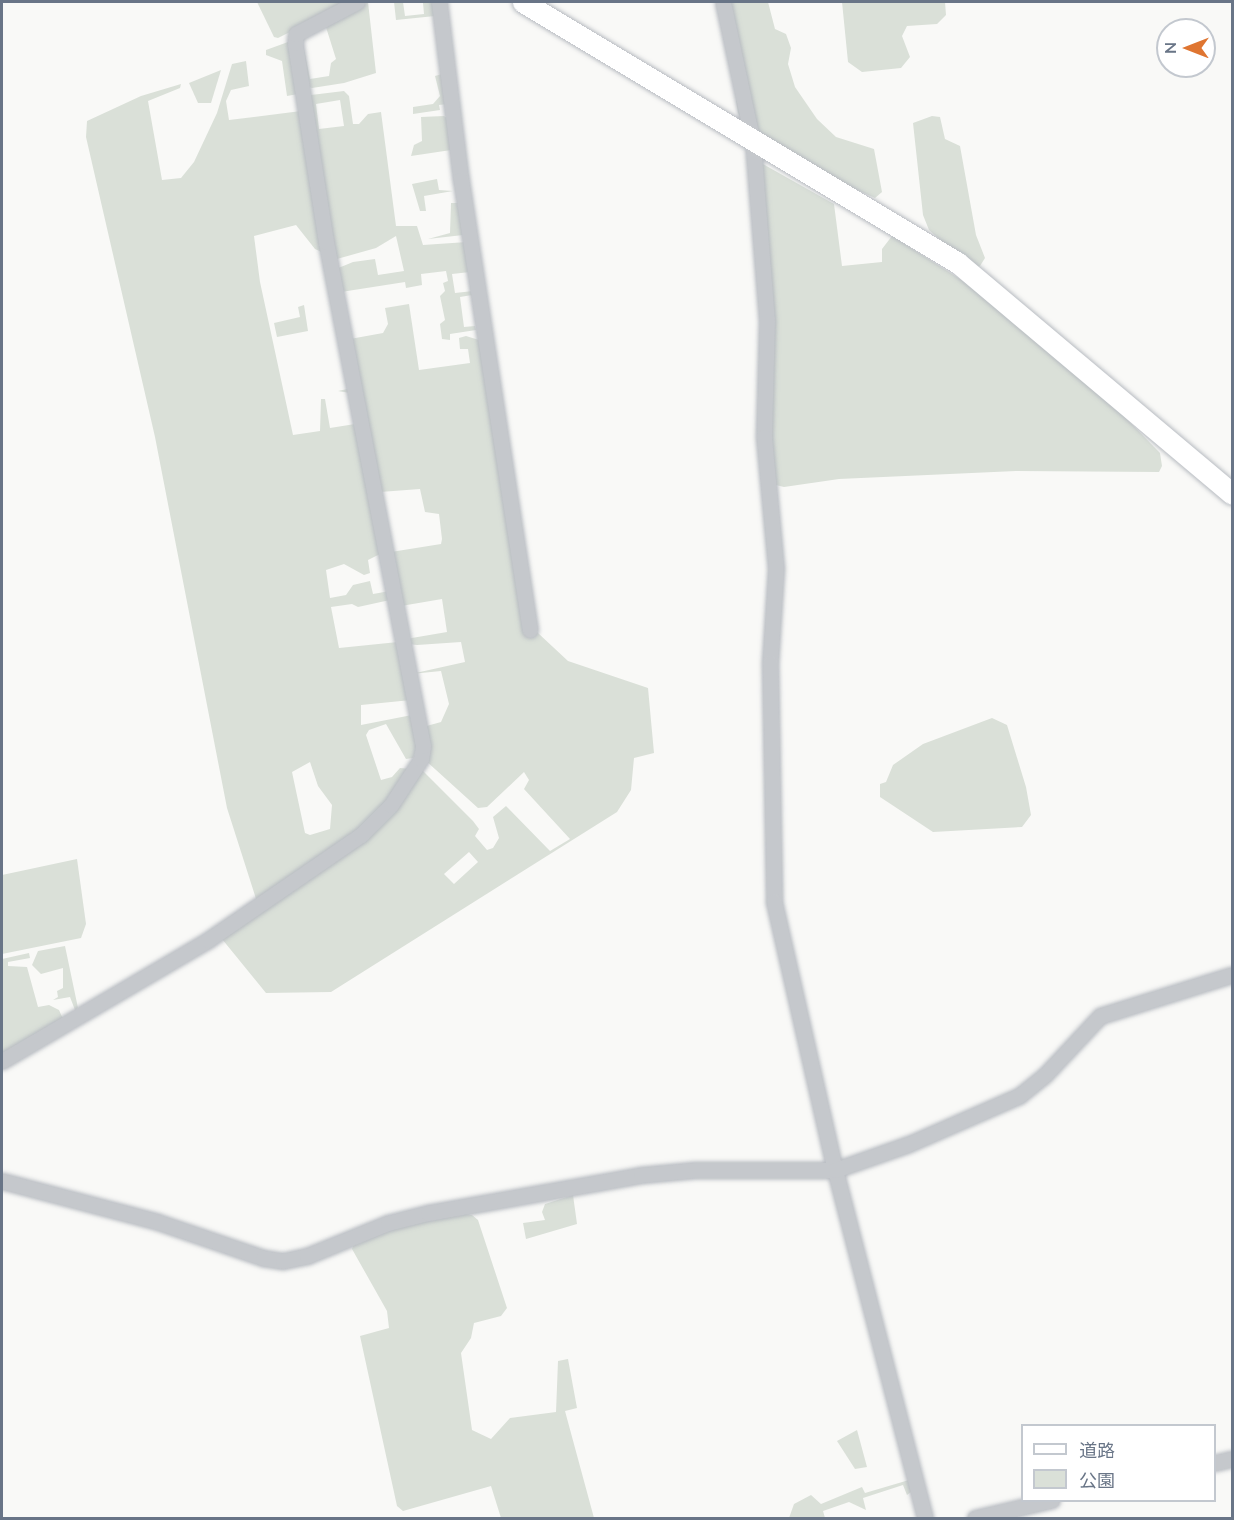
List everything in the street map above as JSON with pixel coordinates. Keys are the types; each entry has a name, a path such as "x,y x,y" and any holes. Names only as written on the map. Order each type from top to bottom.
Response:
{"street":[{"path":"2,1061 208,940 361,835 392,805 421,759 421,736 326,242 295,43 296,34 357,2"},
{"path":"439,2 462,190 530,630"},
{"path":"523,2 753,143 958,262 1233,494"},
{"path":"723,2 753,143 767,321 764,437 776,568 770,663 774,902 835,1170 925,1518"},
{"path":"2,1181 158,1222 263,1258 283,1261 308,1256 388,1223 418,1215 641,1175 695,1170 835,1170 909,1144 1019,1096 1045,1076 1100,1016 1233,975"},
{"path":"1216,1463 1233,1459"},
{"path":"975,1518 1043,1502"}],"green space":[{"path":"257,2 350,2 278,38 274,37"},
{"path":"368,2 376,73 344,83 312,88 307,86 302,39 310,79 329,76 331,63 336,59 325,24"},
{"path":"394,2 403,2 405,16 424,14 423,3 432,2 435,16 396,20"},
{"path":"718,2 768,2 775,29 786,34 791,48 788,64 795,87 817,119 836,137 874,149 882,192 875,198 835,180 747,128 738,113 736,101 740,97"},
{"path":"842,2 945,2 946,15 937,24 907,26 902,36 910,57 901,68 862,72 848,62"},
{"path":"288,42 298,94 287,96 282,61 266,55 266,50"},
{"path":"246,61 249,86 231,90 226,101 229,120 301,111 311,95 344,91 349,96 353,124 359,124 368,114 381,112 396,226 417,226 423,245 467,242 470,272 452,274 455,293 473,291 472,295 460,297 464,327 475,326 476,330 450,334 450,340 442,339 440,324 445,320 440,296 445,291 443,283 448,281 446,271 421,274 422,285 406,288 405,282 341,292 336,269 353,262 375,259 378,275 404,271 396,236 376,248 337,259 315,249 296,225 254,236 260,282 293,435 320,431 321,399 325,399 330,428 355,424 350,393 338,391 352,388 382,553 368,560 370,573 364,575 344,564 326,570 330,598 346,595 353,585 370,581 373,594 390,591 390,600 358,607 352,604 331,607 339,648 398,642 411,700 361,705 361,725 412,715 417,748 413,758 406,759 386,724 369,730 366,735 381,780 392,777 400,768 422,770 473,821 479,829 475,836 487,850 493,848 499,838 493,817 506,806 550,851 570,839 524,789 529,780 524,772 487,807 478,808 425,760 423,727 441,722 449,704 441,671 411,674 465,662 461,642 417,645 409,644 406,639 447,632 442,599 401,606 391,552 441,544 442,539 439,514 425,512 420,489 380,492 350,339 383,333 388,324 385,308 409,304 419,370 470,363 468,349 460,349 459,338 466,336 479,340 524,620 568,661 648,688 654,753 634,758 631,790 617,812 331,992 266,993 222,939 259,908 227,808 155,437 86,137 87,121 141,96 181,84 180,88 148,101 162,180 181,178 194,162 217,113 232,64","holes":["340,100 344,126 319,129 316,104","310,762 318,786 332,805 330,829 310,835 305,833 292,772","469,852 478,862 454,884 444,874"]},
{"path":"221,70 211,103 198,103 189,83"},
{"path":"442,74 447,104 439,105 440,110 413,114 413,107 433,104 440,96 435,76"},
{"path":"444,116 448,119 451,150 411,156 414,145 422,141 421,117"},
{"path":"932,116 940,117 945,139 960,146 976,235 985,258 980,266 972,268 929,230 923,215 913,123"},
{"path":"761,163 834,204 842,266 882,262 882,249 892,236 963,281 1036,337 1115,407 1160,453 1162,466 1159,472 1016,471 839,479 784,487 772,484"},
{"path":"437,179 439,190 453,191 424,196 426,211 420,211 412,184"},
{"path":"451,203 458,203 463,235 428,239 450,233"},
{"path":"304,305 308,331 277,337 274,323 300,317 298,307"},
{"path":"992,718 1007,725 1026,787 1031,815 1022,827 933,832 880,797 880,784 886,782 893,765 923,744"},
{"path":"77,859 86,924 81,938 2,954 2,875"},
{"path":"65,946 78,1008 75,1010 70,997 53,1000 58,997 57,991 63,988 63,968 41,974 32,965 38,951"},
{"path":"29,953 30,958 8,962 8,966 27,967 38,1007 49,1005 59,1010 63,1019 2,1056 2,959"},
{"path":"573,1195 577,1224 526,1239 523,1223 545,1220 542,1212 545,1204"},
{"path":"459,1213 472,1215 478,1220 507,1308 501,1316 474,1323 471,1338 461,1353 472,1430 491,1439 510,1418 556,1412 558,1361 568,1359 577,1408 565,1411 594,1518 501,1518 491,1486 403,1511 397,1506 360,1336 389,1328 387,1311 352,1249 354,1243 388,1228"},
{"path":"857,1430 867,1467 855,1469 837,1441"},
{"path":"909,1480 911,1492 907,1495 903,1485 863,1498 866,1510 849,1502 823,1511 825,1518 789,1518 794,1504 811,1495 821,1504 862,1487 865,1493"}]}
